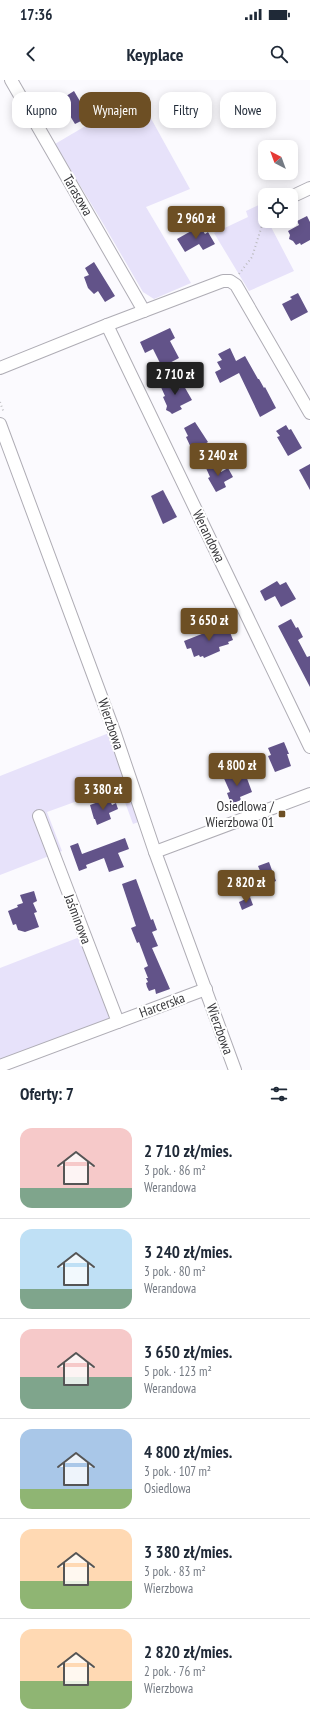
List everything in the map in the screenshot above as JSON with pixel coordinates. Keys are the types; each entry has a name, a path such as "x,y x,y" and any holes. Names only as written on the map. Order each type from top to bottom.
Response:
{"street":[{"name":"Tarasowa","path":"11,80 144,311"},
{"path":"298,193 310,188"},
{"path":"0,368 223,281 233,283 310,413"},
{"name":"Werandowa","path":"107,325 310,747"},
{"name":"Wierzbowa","path":"0,424 114,731 155,852 235,1070"},
{"path":"155,852 310,794"},
{"name":"Jaśminowa","path":"39,816 118,1022"},
{"name":"Harcerska","path":"0,1066 206,989"}],"path":[{"path":"233,283 252,257 261,228"}],"shaded area":[{"path":"151,118 190,189 146,207 191,283 154,299 143,292 55,144 82,128 151,128"},
{"path":"258,205 258,228 272,228 294,271 249,291 214,233 248,217 246,211"},
{"path":"114,731 144,820 133,824 119,786 47,812 62,851 0,875 0,776"},
{"path":"85,935 118,1022 0,1070 0,968"}],"building":[{"path":"74,91 79,100 79,122 75,124 71,118 71,93"},
{"path":"307,216 310,222 310,240 301,245 300,243 296,245 289,239 290,235 288,231 294,228 298,228 298,220"},
{"path":"200,226 205,234 208,232 215,244 203,250 199,244 185,252 177,239"},
{"path":"94,262 115,296 105,302 98,291 94,294 88,288 84,277 89,275 85,268"},
{"path":"298,293 308,312 291,321 282,304 292,299 290,297"},
{"path":"170,328 175,338 170,341 179,358 162,367 153,349 145,353 140,342"},
{"path":"230,348 236,361 245,356 258,379 264,388 265,387 276,408 260,417 239,373 220,383 215,372 221,369 217,362 222,360 218,354"},
{"path":"172,378 178,389 184,386 192,400 180,406 182,409 172,414 166,410 167,406 163,397 165,396 160,385"},
{"path":"195,422 208,442 205,444 202,451 198,450 193,452 186,437 188,436 184,428"},
{"path":"286,425 289,430 291,429 302,448 288,456 277,437 280,436 276,431"},
{"path":"217,462 221,472 228,468 233,477 224,482 226,487 216,492 208,478 210,477 206,468"},
{"path":"310,464 310,490 299,470"},
{"path":"163,490 177,517 163,524 151,496"},
{"path":"277,581 280,585 286,582 296,599 281,607 275,596 265,601 260,591"},
{"path":"291,619 296,628 298,627 303,637 298,640 307,657 310,656 310,687 278,626"},
{"path":"222,626 223,628 228,627 233,640 228,642 229,644 219,647 220,651 204,658 203,656 200,657 199,655 194,657 191,648 187,649 184,641"},
{"path":"284,742 289,754 287,754 291,766 275,772 268,756 271,755 268,748"},
{"path":"245,773 252,792 240,797 241,800 231,804 227,793 230,792 222,774 231,778"},
{"path":"109,798 112,805 116,803 118,809 109,813 111,819 97,825 90,805"},
{"path":"125,838 129,849 118,853 124,867 109,872 104,858 86,865 87,868 79,871 70,846 78,843 82,854"},
{"path":"269,862 276,881 266,885 258,866"},
{"path":"136,879 151,920 153,919 157,930 152,932 158,946 152,948 170,989 156,994 155,989 149,991 147,987 146,983 148,982 146,978 148,978 144,968 148,966 139,942 137,943 131,928 136,926 122,884"},
{"path":"34,891 37,901 33,903 37,912 34,913 39,927 25,932 18,930 16,924 13,925 8,911 23,903 20,895"},
{"path":"250,897 253,905 242,910 239,902"}],"place":[{"name":"Osiedlowa / Wierzbowa 01","path":"282,814"}]}
